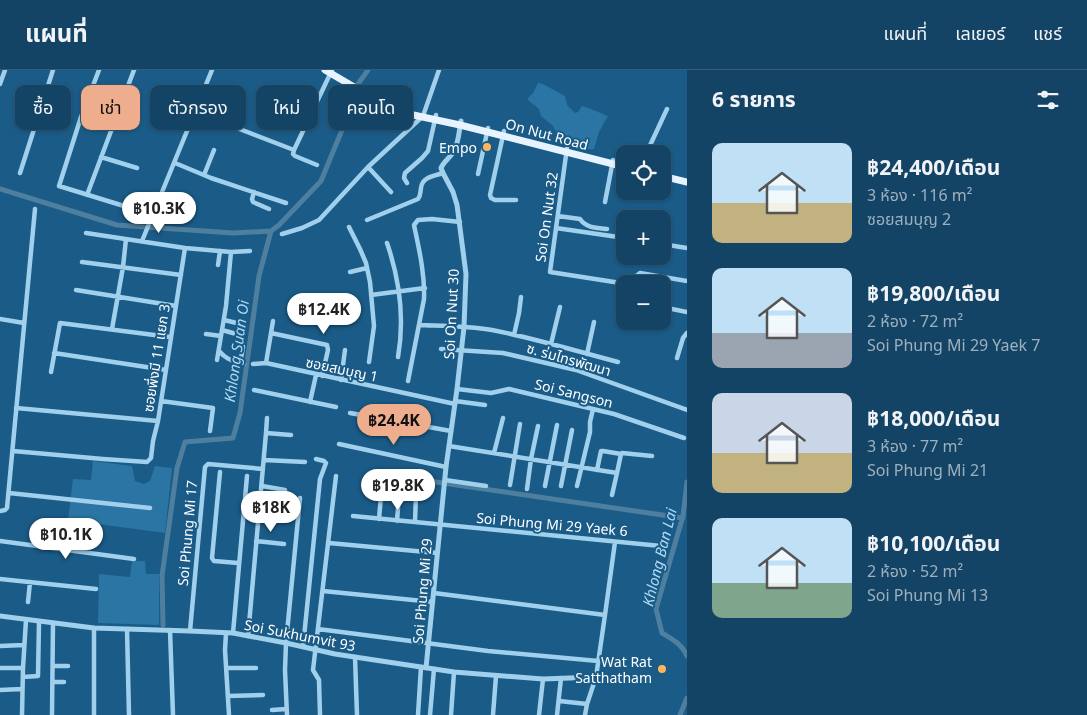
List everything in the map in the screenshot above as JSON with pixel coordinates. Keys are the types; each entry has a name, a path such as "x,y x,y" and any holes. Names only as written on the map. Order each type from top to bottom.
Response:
{"main road":[{"name":"On Nut Road","path":"330,71 355,85"},
{"name":"On Nut Road","path":"413,111 616,163"},
{"path":"671,174 687,178"},
{"path":"671,178 687,182"}],"street":[{"path":"0,84 5,70"},
{"path":"20,172 53,70"},
{"path":"99,70 58,186 124,206"},
{"path":"87,195 134,70"},
{"path":"142,241 177,162 212,70"},
{"path":"282,234 320,220 368,167 424,114 439,70"},
{"path":"317,165 293,154 330,71"},
{"path":"650,145 667,109"},
{"path":"407,183 404,173 428,151 436,117"},
{"path":"367,220 418,199 421,196 422,183 428,178 443,173 441,168 454,151 460,123"},
{"path":"242,130 294,150"},
{"path":"478,174 488,130"},
{"path":"503,133 490,197 495,200 516,200"},
{"path":"204,175 214,150"},
{"name":"Soi On Nut 32","path":"567,150 550,272 616,282"},
{"path":"102,157 137,168"},
{"path":"177,162 204,175 286,203"},
{"path":"605,202 612,162"},
{"path":"368,167 391,192"},
{"name":"Soi On Nut 30","path":"443,173 453,192 457,205 466,274 464,327 444,482"},
{"path":"254,192 253,202 269,209"},
{"path":"0,510 6,510 9,493 34,209"},
{"path":"558,216 580,219 584,225 606,229"},
{"path":"408,381 425,288 414,225 415,222 420,220 432,219 460,222"},
{"path":"349,227 367,268 374,326 369,362"},
{"path":"556,228 616,237"},
{"path":"86,233 185,248 231,252 250,251"},
{"path":"112,330 126,239"},
{"path":"387,243 399,292 402,336 398,357"},
{"path":"671,245 687,248"},
{"name":"ซอยพึ่งมี 11 แยก 3","path":"16,408 158,421 185,248"},
{"path":"218,265 220,251"},
{"path":"217,360 224,320 231,252"},
{"path":"82,262 181,275"},
{"path":"350,272 367,268"},
{"path":"638,275 640,273 652,275"},
{"path":"671,278 687,281"},
{"path":"371,295 425,288"},
{"path":"76,290 176,306"},
{"path":"514,335 521,297"},
{"path":"551,344 560,307"},
{"path":"671,309 687,312"},
{"path":"0,318 24,323"},
{"path":"224,320 241,324"},
{"path":"266,364 273,321"},
{"path":"587,354 594,322"},
{"path":"51,372 60,323 170,337"},
{"path":"419,325 490,330 618,362"},
{"path":"222,330 240,334 243,348 241,358"},
{"path":"271,333 327,345 328,350 322,376"},
{"path":"677,358 683,338 687,333"},
{"path":"206,334 221,336"},
{"name":"ซ. ร่มไทรพัฒนา","path":"442,349 503,353 576,370 687,410"},
{"path":"341,380 345,350"},
{"path":"219,351 230,361 244,364"},
{"path":"54,353 166,370"},
{"name":"ซอยสมบุญ 1","path":"253,364 266,364 455,403 485,405"},
{"path":"310,402 316,375"},
{"name":"Soi Sangson","path":"457,389 491,393 509,389 614,414 684,438"},
{"path":"254,390 336,407"},
{"path":"161,401 213,408 210,431"},
{"path":"577,486 590,432 593,409"},
{"path":"350,413 451,431"},
{"path":"248,636 267,418"},
{"path":"494,453 503,418"},
{"path":"13,451 149,461 158,421"},
{"path":"510,484 520,424"},
{"path":"545,486 557,425"},
{"path":"527,489 538,426"},
{"path":"561,486 572,430"},
{"path":"266,433 291,435"},
{"path":"339,444 446,467"},
{"path":"449,446 617,473"},
{"path":"597,470 601,451 652,456"},
{"path":"612,495 621,454"},
{"path":"303,646 320,479 326,463 316,459"},
{"path":"264,460 305,462"},
{"name":"Soi Phung Mi 17","path":"190,631 205,467 208,464 263,469"},
{"path":"220,472 212,558 214,561 238,563"},
{"path":"232,633 247,476"},
{"path":"320,715 319,680 313,670 336,476"},
{"path":"444,482 486,486"},
{"name":"Soi Phung Mi 29","path":"424,668 429,644 444,482"},
{"path":"262,486 286,490"},
{"path":"413,490 416,494 415,522"},
{"path":"384,491 399,495 397,521"},
{"path":"9,493 150,508"},
{"path":"370,494 381,497 379,519"},
{"path":"287,715 286,643 300,498"},
{"path":"260,514 284,516"},
{"name":"Soi Phung Mi 29 Yaek 6","path":"354,516 661,546"},
{"path":"51,548 54,529"},
{"path":"0,541 134,558"},
{"path":"256,541 284,544"},
{"path":"584,715 596,677 615,542"},
{"path":"329,543 437,553"},
{"path":"0,579 96,589"},
{"path":"28,602 30,582"},
{"path":"323,591 433,602"},
{"path":"434,593 605,615"},
{"name":"Soi Sukhumvit 93","path":"0,616 94,628 232,633 355,657 454,672 542,679 596,677"},
{"path":"22,715 26,620"},
{"path":"23,677 38,676 39,622"},
{"path":"52,715 53,623"},
{"path":"94,628 94,715"},
{"path":"127,629 129,715"},
{"path":"318,629 429,644 598,661"},
{"path":"170,630 173,715"},
{"path":"226,633 226,668 230,715"},
{"path":"0,646 24,645"},
{"path":"355,657 357,715"},
{"path":"53,666 68,666"},
{"path":"0,668 23,668"},
{"path":"226,668 256,668"},
{"path":"418,715 424,668"},
{"path":"430,715 434,669"},
{"path":"451,715 454,672"},
{"path":"493,715 496,676"},
{"path":"557,715 561,678"},
{"path":"539,715 542,679"},
{"path":"53,682 64,682"},
{"path":"0,690 22,690"},
{"path":"228,696 262,695"},
{"path":"559,701 587,704"},
{"path":"272,710 286,709"}],"shaded area":[{"path":"538,83 565,96 567,105 575,113 582,106 608,116 599,132 594,149 586,149 563,140 553,126 541,116 539,109 528,100"},
{"path":"93,461 132,466 135,481 144,484 150,481 155,466 172,468 165,533 68,520 73,479 91,480"},
{"path":"132,561 145,561 146,574 159,574 159,625 98,623 99,574 130,577"}],"waterway":[{"name":"Khlong Suan Oi","path":"163,625 162,576 177,468 185,442 233,438 240,413 259,276 271,231 321,181 342,130 338,112 368,70"},
{"path":"0,189 117,225 233,233 271,231"},
{"path":"429,481 683,518"},
{"name":"Khlong Ban Lai","path":"687,482 683,516 656,609 662,633 680,645 687,656"},
{"name":"Khlong Ban Lai","path":"680,715 687,698"}],"place":[{"name":"Empo","path":"487,147"},
{"name":"Wat Rat Satthatham","path":"662,669"}]}
